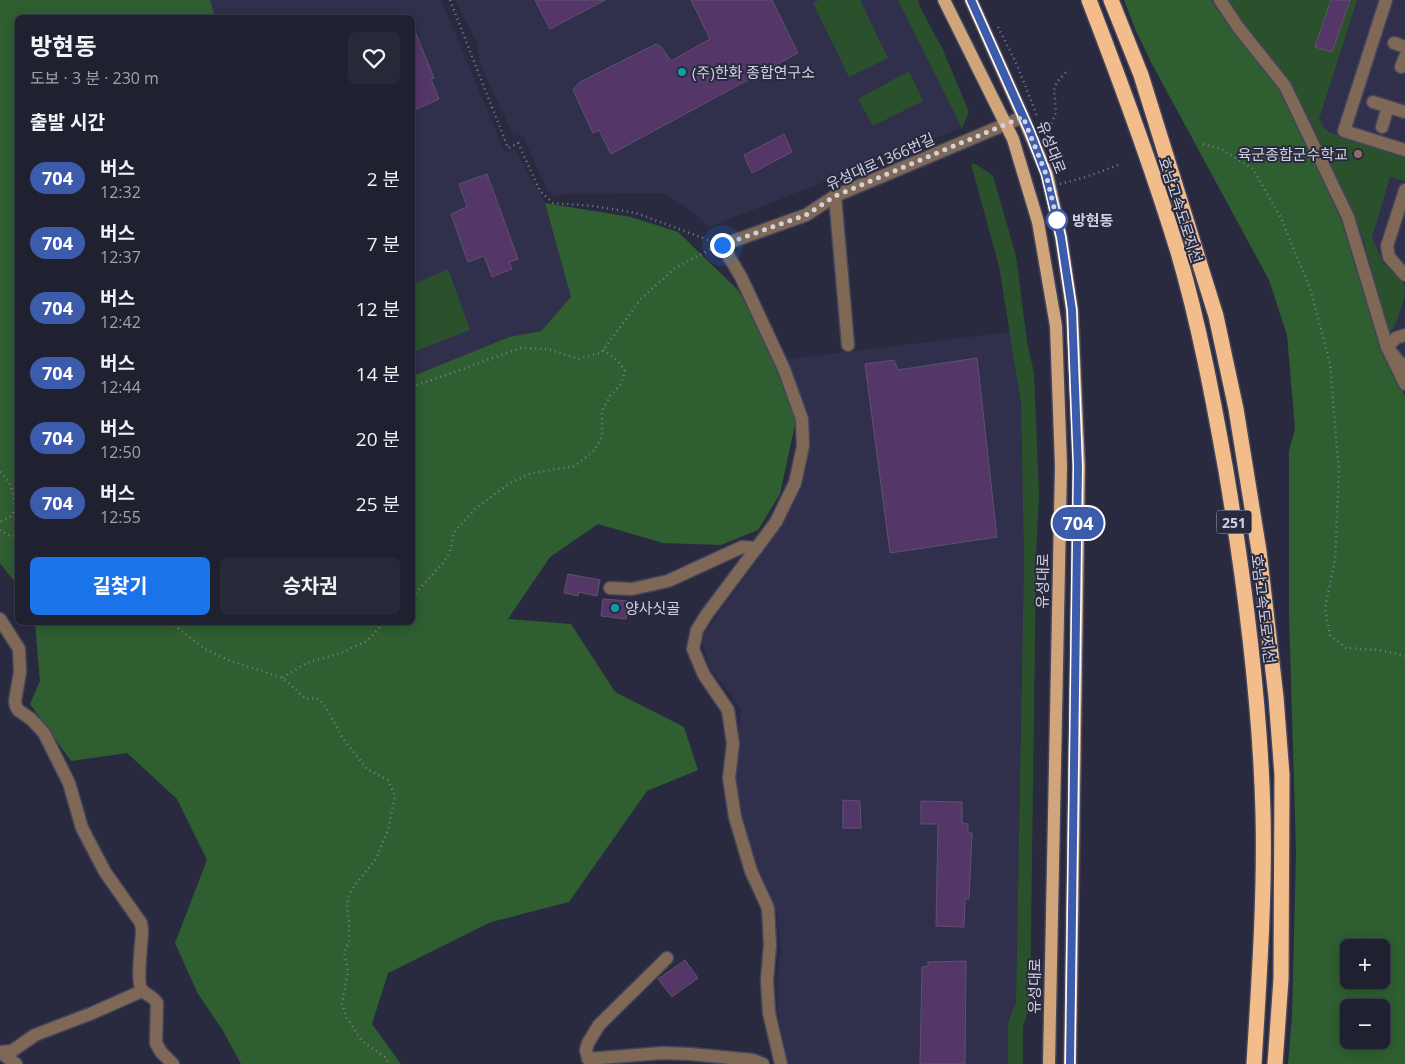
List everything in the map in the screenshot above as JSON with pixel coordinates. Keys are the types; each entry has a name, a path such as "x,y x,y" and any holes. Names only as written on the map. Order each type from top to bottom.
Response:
{"highway":[{"name":"호남고속도로지선","path":"1089,0 1122,84 1178,253 1215,411 1238,540 1255,680 1263,813 1261,952 1254,1064"},
{"name":"호남고속도로지선","path":"1111,0 1141,76 1216,316 1236,409 1259,551 1276,697 1282,775 1281,979 1275,1064"}],"main road":[{"name":"유성대로","path":"944,0 1013,139 1038,222 1056,326 1061,466 1049,1064"},
{"name":"유성대로","path":"971,0 1043,165 1061,237 1072,310 1078,467 1070,1064"}],"street":[{"path":"1220,0 1238,27 1285,86 1348,217 1387,346 1405,384"},
{"path":"1386,0 1344,130 1405,150"},
{"path":"1373,102 1405,112"},
{"path":"1382,127 1388,107"},
{"name":"유성대로1366번길","path":"722,245 806,215 835,196 1023,117"},
{"path":"1405,190 1388,246 1389,257 1405,275"},
{"path":"835,196 848,345"},
{"path":"722,245 741,277 780,361 802,419 803,446 795,483 776,522 697,630 693,649 704,675 728,710 732,744 729,778 735,817 751,871 768,908 770,945 767,980 769,1012 781,1064"},
{"path":"1387,346 1404,333"},
{"path":"1387,346 1399,362 1405,365"},
{"path":"610,588 632,589 668,581 742,547 757,548"},
{"path":"0,619 19,649 20,672 15,701 16,706 32,719 44,733 69,783 82,828 105,872 140,923 142,930 139,983 142,991 154,998 157,1003 156,1043 161,1052 173,1064"},
{"path":"667,958 599,1025 588,1042 586,1050 588,1058 662,1053 753,1060 763,1064"},
{"path":"0,1052 12,1051 35,1035 142,991"},
{"path":"0,1052 16,1064"}],"path":[{"path":"450,0 508,148 518,144 540,192 553,204 594,206 636,213 670,224 722,245"},
{"path":"1051,143 1049,130 1056,112 1054,90 1057,82 1068,71"},
{"path":"1203,144 1221,149 1253,169 1282,218 1311,291 1330,364 1339,473 1335,560 1325,608 1330,634 1346,648 1379,650 1405,656"},
{"path":"1050,188 1121,164"},
{"path":"415,386 521,348 548,349 578,359 600,353 642,299 675,268 722,245"},
{"path":"415,594 443,563 450,552 454,532 476,508 510,483 532,473 575,466 594,451 602,437 602,411 610,396 621,384 625,372 618,361 603,350"},
{"path":"0,472 9,481 15,496"},
{"path":"0,522 10,517 15,511"},
{"path":"0,530 8,535 15,536"},
{"path":"174,625 205,649 228,660 283,678 306,699 316,698 324,704 344,740 367,769 388,780 395,796 388,830 376,859 355,884 349,895 347,907 349,941 344,953 348,970 342,1004 347,1018 362,1041 385,1057 389,1064"},
{"path":"283,678 306,663 341,652 367,641 382,625"}],"shaded area":[{"path":"210,0 441,0 505,153 515,150 545,203 571,297 541,331 509,337 415,375 415,15 214,15"},
{"path":"455,0 898,0 962,128 709,227 684,205 661,193 567,194 556,196 547,190 522,134 514,137 479,61 478,44"},
{"name":"육군종합군수학교","path":"1212,0 1405,0 1405,396 1381,348 1341,220 1281,88 1215,7"},
{"path":"1011,332 1021,403 1024,559 1016,1002 1008,1023 1008,1064 787,1064 777,1008 777,982 781,950 777,916 749,846 735,793 734,771 741,709 710,668 701,638 783,524 797,491 808,457 809,427 788,359"}],"green space":[{"path":"0,0 210,0 214,15 15,15 15,582 0,563"},
{"path":"819,0 860,0 888,58 849,77 813,3"},
{"path":"898,0 918,0 943,50 969,112 962,128"},
{"path":"1124,0 1212,0 1215,7 1281,88 1341,220 1381,348 1405,396 1405,1064 1288,1064 1292,1016 1296,851 1289,613 1289,451 1295,429 1287,335 1269,280 1152,64"},
{"path":"1227,0 1357,0 1319,119 1328,132 1405,156 1405,181 1390,177 1372,238 1384,264 1401,280 1405,287 1404,299 1397,320 1393,329 1388,332 1363,238 1347,199 1310,121 1296,93 1276,63 1240,22"},
{"path":"909,71 923,101 873,126 858,99"},
{"path":"971,164 976,164 993,176 1016,256 1027,342 1034,373 1039,494 1036,559 1030,1007 1023,1026 1023,1064 1008,1064 1008,1023 1016,1002 1024,559 1021,403 999,266"},
{"path":"545,203 631,217 678,232 738,290 769,349 796,420 780,494 758,530 721,545 663,543 598,524 550,557 508,619 571,624 615,692 684,727 698,770 647,791 569,902 491,922 388,973 372,1024 401,1064 241,1064 222,1029 198,994 175,943 207,860 177,799 127,753 71,761 30,704 40,681 35,625 415,625 415,375 509,337 541,331 571,297"},
{"path":"448,269 470,330 415,351 415,284"}],"building":[{"path":"535,0 605,0 550,29"},
{"name":"(주)한화 종합연구소","path":"691,0 772,0 798,53 611,154 599,130 593,133 573,90 580,82 656,44 661,47 671,61 710,39"},
{"path":"1331,0 1350,0 1332,52 1315,47"},
{"path":"415,31 434,78 431,79 439,99 417,109 415,105"},
{"path":"784,134 792,152 752,173 744,155"},
{"path":"487,174 518,259 509,262 512,269 492,277 484,256 468,262 451,214 467,207 459,184"},
{"path":"977,358 997,537 890,553 865,364 894,360 898,370"},
{"path":"568,574 600,580 597,596 579,592 578,596 564,593"},
{"name":"양사싯골","path":"603,599 629,601 626,619 601,616"},
{"path":"843,800 860,801 861,828 843,828"},
{"path":"921,801 962,802 962,823 968,824 968,833 972,833 969,899 965,899 964,927 936,926 938,824 921,824"},
{"path":"685,960 698,978 672,997 658,979"},
{"path":"966,961 965,1064 920,1064 922,967 928,966 928,962"}],"bus line":[{"name":"704","path":"971,0 1030,132 1046,174 1061,237 1072,310 1078,467 1070,1064"}],"place":[{"name":"(주)한화 종합연구소","path":"682,72"},
{"name":"육군종합군수학교","path":"1358,154"},
{"name":"방현동","path":"1057,220"},
{"name":"양사싯골","path":"615,608"}],"route":[{"path":"722,245 806,215 835,196 1023,117 1046,174 1057,220"}]}
